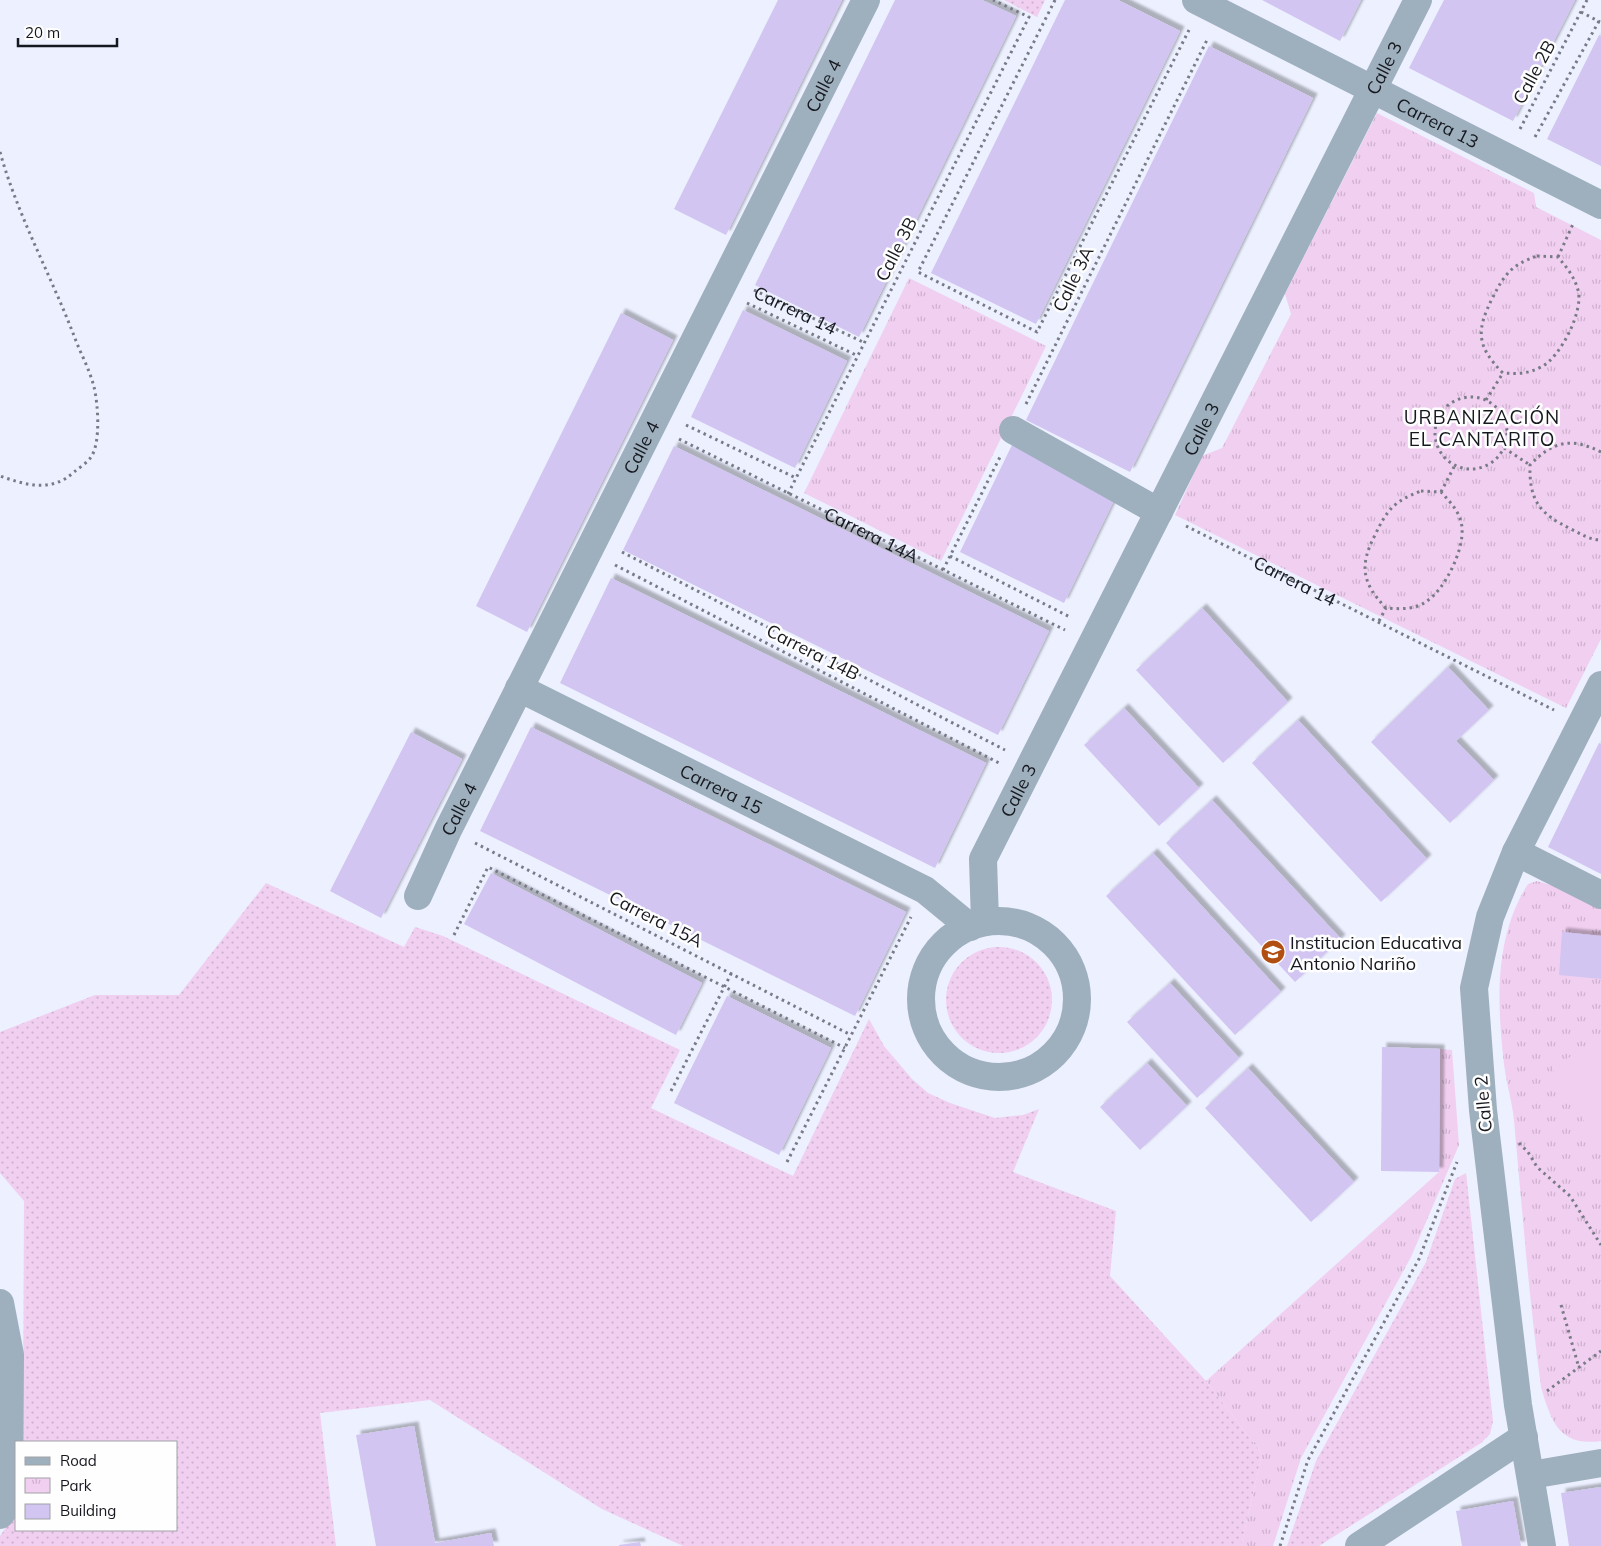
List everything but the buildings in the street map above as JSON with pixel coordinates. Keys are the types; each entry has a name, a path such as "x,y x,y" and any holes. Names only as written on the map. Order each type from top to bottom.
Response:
{"street":[{"name":"Calle 4","path":"418,896 448,830 519,688 866,0"},
{"name":"Calle 3","path":"978,925 983,859 1418,0"},
{"name":"Carrera 13","path":"1206,5 1601,205"},
{"path":"1013,430 1158,512"},
{"name":"Calle 2","path":"1542,1546 1517,1398 1483,1110 1474,988 1490,917 1516,852 1601,685"},
{"name":"Carrera 15","path":"519,688 925,890 978,925"},
{"path":"1516,852 1601,895"},
{"path":"983,859 1015,923"},
{"path":"925,890 945,943"},
{"path":"1015,923 1043,935 1064,957 1076,986 1075,1016 1064,1044 1042,1065 1014,1076 983,1076 968,1071 944,1054 927,1028 923,1013 923,983 928,968 945,943 978,925 1015,923"},
{"path":"0,1303 10,1355 9,1503 0,1515"},
{"path":"1359,1546 1524,1437"},
{"path":"1531,1475 1601,1463"}],"path":[{"name":"Calle 3B","path":"788,494 1029,18 993,0"},
{"name":"Calle 3B","path":"1037,332 918,272 1055,0"},
{"name":"Calle 2B","path":"1513,160 1587,0"},
{"name":"Calle 3A","path":"1037,332 1206,5"},
{"name":"Calle 3A","path":"943,570 1013,430 1206,5"},
{"path":"1581,12 1600,22"},
{"name":"Calle 2B","path":"1513,160 1600,22"},
{"path":"0,152 10,187 68,319 94,387 98,418 97,437 92,457 70,476 47,486 27,486 0,476"},
{"path":"1537,256 1558,258 1571,272 1579,292 1578,312 1557,353 1542,367 1523,374 1503,373 1488,359 1481,339 1481,319 1502,278 1518,263 1537,256"},
{"name":"Carrera 14","path":"723,283 865,343"},
{"name":"Carrera 14","path":"723,283 858,356"},
{"path":"1486,400 1503,373"},
{"path":"1473,396 1486,400 1497,408 1505,419 1508,434 1504,448 1495,461 1482,468 1468,469 1455,465 1444,456 1437,444 1435,430 1438,417 1447,406 1459,398 1473,396"},
{"path":"655,419 796,478"},
{"name":"Carrera 14A","path":"655,419 788,494 943,570 1095,637"},
{"path":"1601,452 1584,443 1563,443 1544,451 1530,465 1530,486 1537,505 1551,520 1593,540 1601,540"},
{"path":"1504,448 1530,465"},
{"path":"1441,492 1455,465"},
{"path":"1421,491 1441,492 1458,514 1462,527 1461,547 1440,588 1426,602 1407,609 1386,608 1372,594 1365,574 1365,554 1386,512 1401,498 1421,491"},
{"name":"Carrera 14","path":"1158,512 1581,724"},
{"name":"Carrera 14B","path":"592,545 1028,770"},
{"name":"Carrera 14B","path":"592,545 1028,770"},
{"path":"950,556 1095,637"},
{"path":"1378,622 1386,608"},
{"name":"Carrera 15A","path":"448,830 732,972 851,1035"},
{"name":"Carrera 15A","path":"454,935 488,867 845,1048"},
{"path":"787,1162 925,890"},
{"path":"671,1091 732,972"},
{"path":"1483,1110 1528,1152 1537,1167 1570,1196 1601,1245"},
{"path":"1280,1546 1308,1460 1419,1259 1457,1162 1487,1144"},
{"path":"1561,1304 1579,1368"},
{"path":"1517,1398 1536,1400 1601,1351"}],"green space":[{"path":"1004,0 1045,0 1037,17"},
{"path":"1377,113 1534,193 1536,207 1601,240 1601,639 1566,708 1175,515 1202,456 1222,448 1291,314 1285,294"},
{"path":"909,278 1046,346 941,561 804,493"},
{"path":"1537,881 1581,894 1601,904 1601,1441 1587,1442 1575,1440 1566,1436 1553,1421 1541,1387 1533,1320 1514,1120 1505,1071 1500,1018 1500,994 1504,948 1509,926 1517,904 1528,884"},
{"path":"266,883 404,947 415,927 443,936 680,1050 651,1108 793,1176 869,1019 884,1046 912,1079 928,1093 950,1103 995,1118 1023,1115 1039,1109 1013,1172 1116,1211 1110,1276 1206,1381 1262,1454 1241,1546 683,1546 602,1509 430,1400 320,1413 336,1546 0,1546 0,1536 15,1514 15,1531 178,1531 178,1441 23,1441 24,1201 0,1173 0,1032 95,995 179,995"},
{"path":"999,947 1019,951 1036,963 1048,980 1052,1000 1048,1020 1036,1037 1019,1049 999,1053 979,1049 962,1037 950,1020 946,1000 950,980 962,963 979,951"},
{"path":"1601,1038 1601,1149 1552,1068"},
{"path":"1440,1049 1452,1050 1459,1145 1411,1257 1301,1458 1273,1546 1241,1546 1262,1454 1206,1381 1439,1172"},
{"path":"1466,1173 1493,1421 1490,1434 1481,1443 1319,1546 1287,1546 1316,1461 1426,1262 1455,1179"}],"place":[{"name":"Institucion Educativa Antonio Nariño","path":"1273,952"}],"district":[{"name":"URBANIZACIÓN EL CANTARITO","path":"1482,428"}]}
